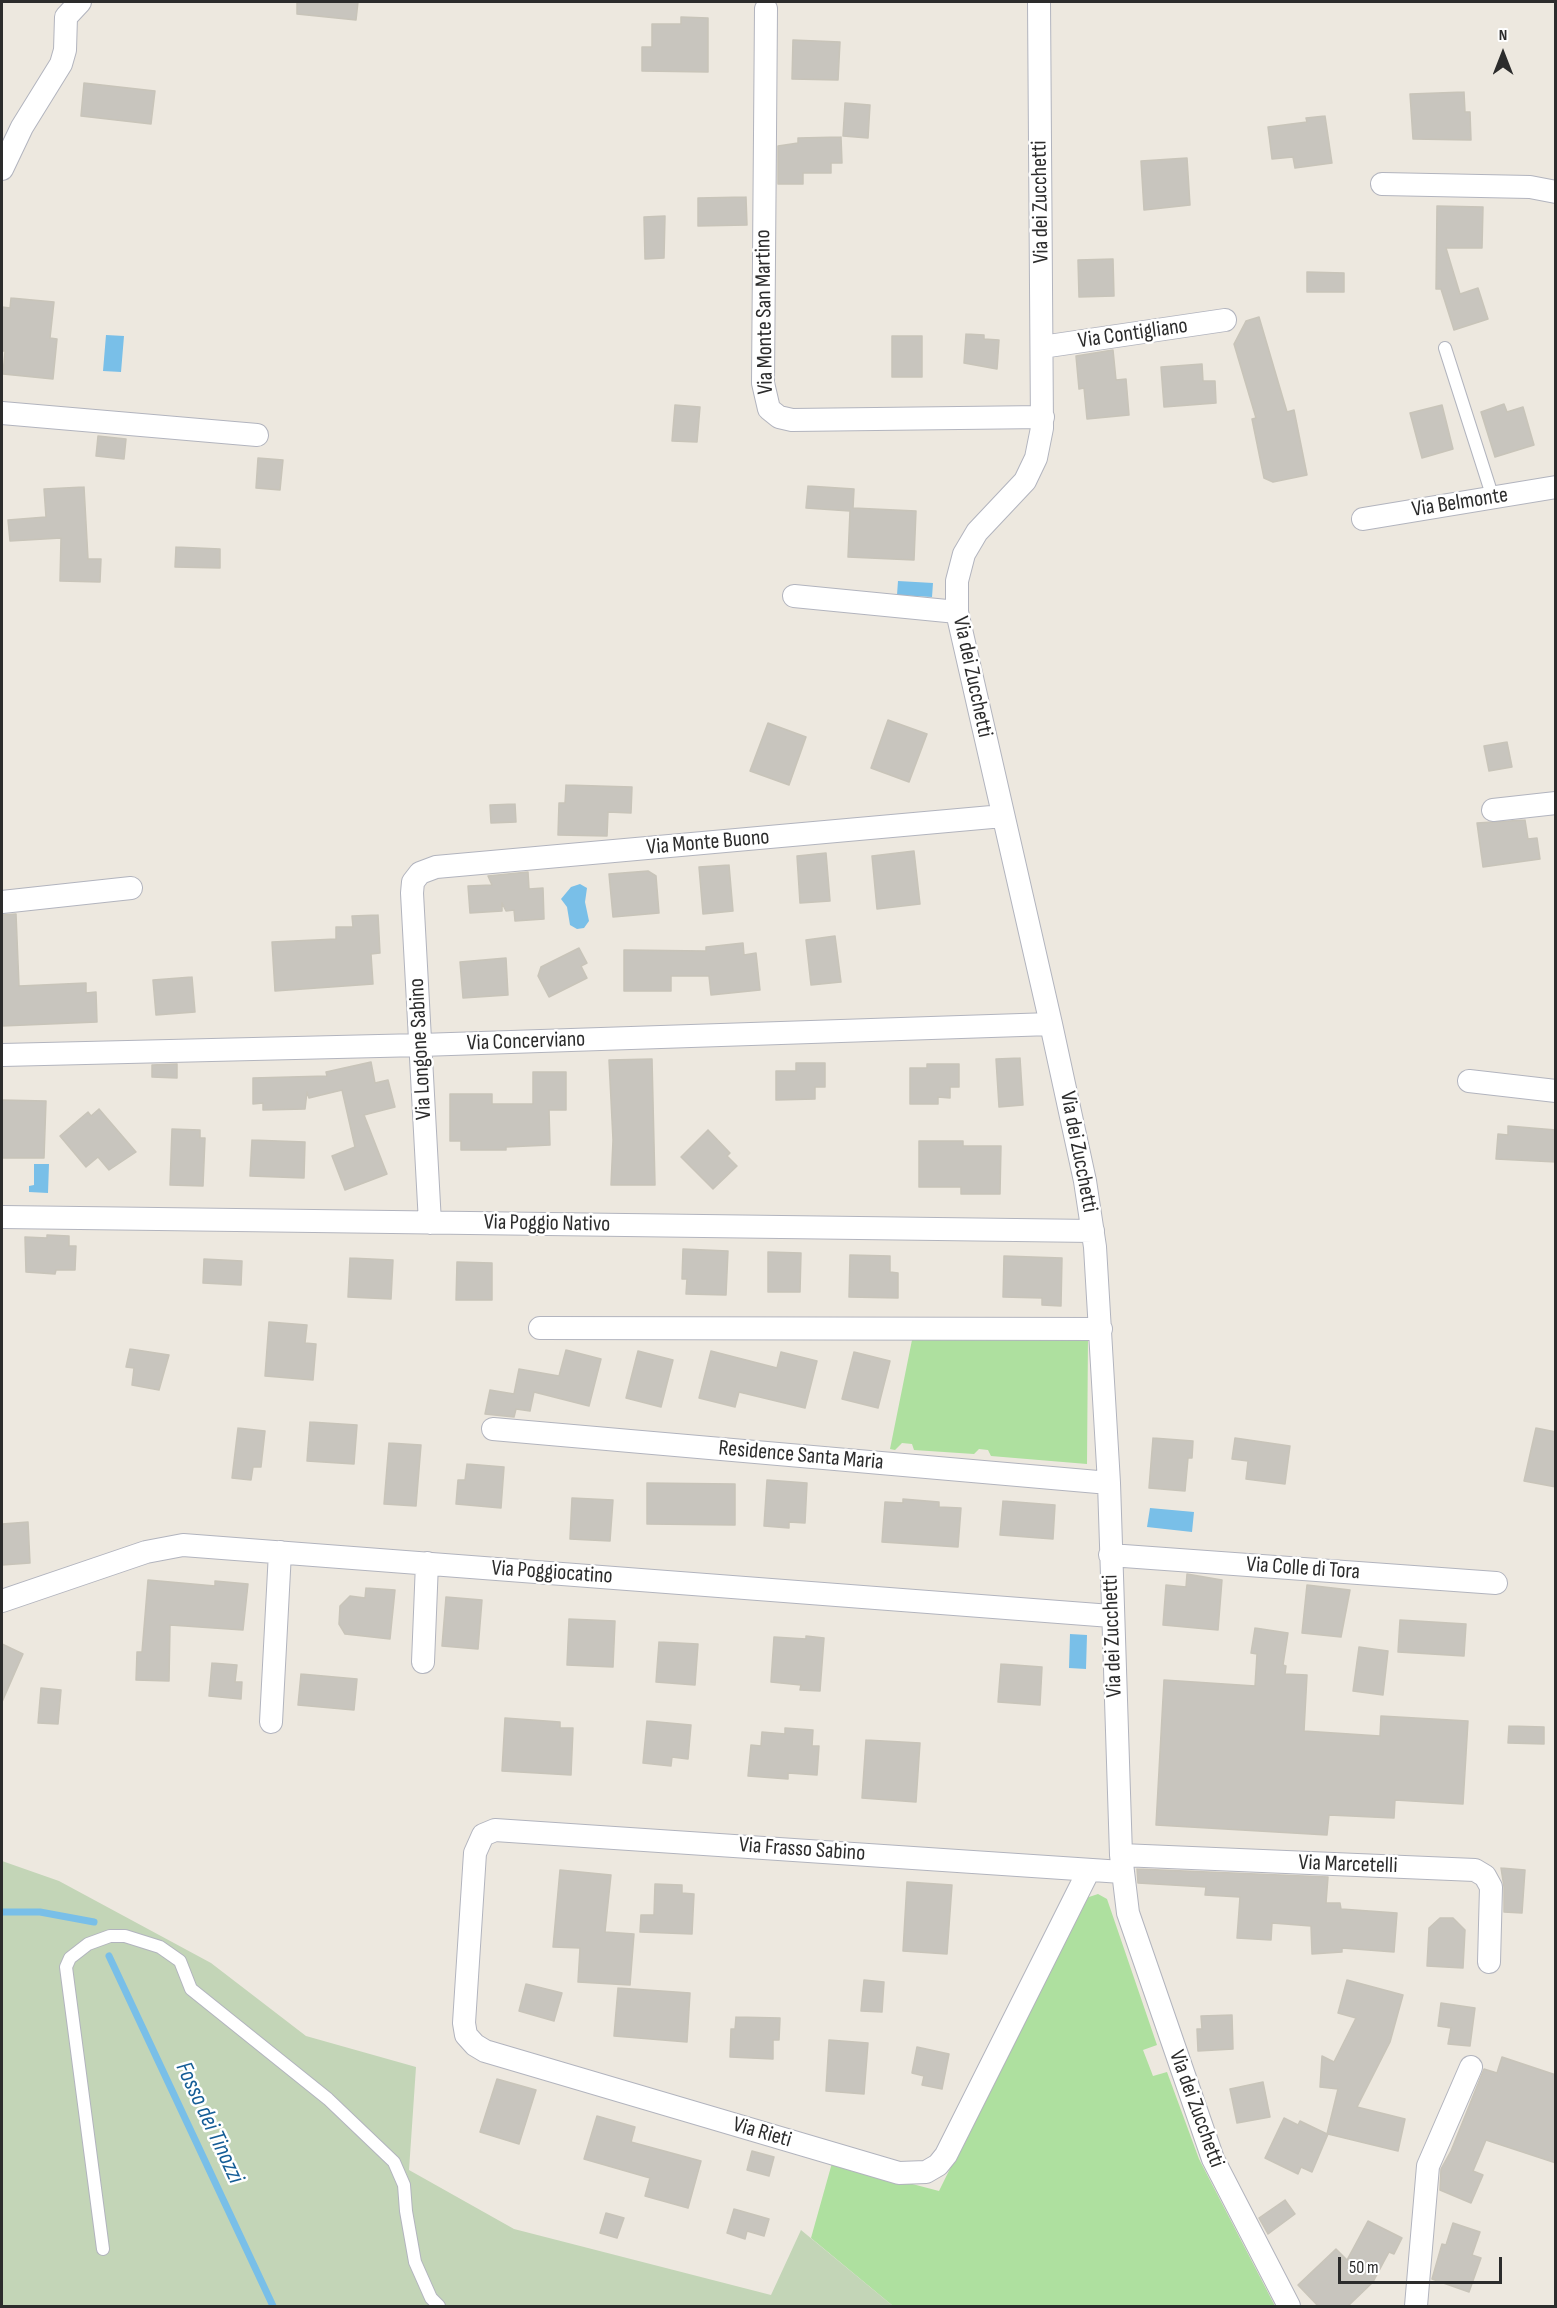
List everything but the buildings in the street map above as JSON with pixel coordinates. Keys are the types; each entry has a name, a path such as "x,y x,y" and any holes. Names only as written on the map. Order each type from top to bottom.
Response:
{"street":[{"name":"Via dei Zucchetti","path":"1039,2 1043,417 1038,448 1029,474 1014,495 973,537 964,554 957,581 957,612 1051,1024 1085,1180 1093,1231 1109,1483 1111,1616 1121,1864 1134,1937 1207,2144 1227,2191 1289,2307"},
{"path":"2,169 22,127 61,64 65,50 64,24 67,5"},
{"name":"Via Monte San Martino","path":"766,9 763,383 769,409 778,417 792,420 1043,417"},
{"path":"1382,184 1530,187 1556,192"},
{"name":"Via Contigliano","path":"1042,347 1225,320"},
{"path":"2,413 258,435"},
{"name":"Via Belmonte","path":"1364,519 1556,487"},
{"path":"794,596 957,612"},
{"path":"1493,810 1556,803"},
{"name":"Via Monte Buono","path":"416,876 436,867 1003,816"},
{"name":"Via Longone Sabino","path":"416,876 412,893 430,1223"},
{"path":"2,902 131,888"},
{"name":"Via Concerviano","path":"2,1055 421,1046 1051,1024"},
{"path":"1469,1081 1556,1091"},
{"name":"Via Poggio Nativo","path":"2,1217 1093,1231"},
{"path":"540,1328 1101,1329"},
{"name":"Residence Santa Maria","path":"493,1429 1109,1483"},
{"name":"Via Poggiocatino","path":"2,1601 138,1554 171,1546 280,1552 1111,1616"},
{"path":"271,1722 280,1552"},
{"name":"Via Colle di Tora","path":"1110,1555 1496,1583"},
{"path":"423,1662 427,1563"},
{"name":"Via Frasso Sabino","path":"483,1835 495,1830 508,1829 1089,1870 1121,1864"},
{"name":"Via Rieti","path":"483,1835 475,1853 465,2023 466,2035 475,2045 485,2051 899,2173 913,2175 932,2170 946,2155 1089,1870"},
{"name":"Via Marcetelli","path":"1121,1864 1475,1870 1485,1876 1491,1887 1489,1962"},
{"path":"1416,2307 1428,2166 1471,2067"}],"lane":[{"path":"1445,348 1493,498"},
{"path":"104,2249 66,1967 70,1958 88,1944 110,1936 124,1936 160,1947 180,1961 191,1989 328,2099 394,2162 404,2185 405,2211 415,2262 431,2298 439,2307"}],"green space":[{"path":"913,1335 1088,1336 1087,1464 991,1456 988,1450 979,1449 974,1454 914,1450 912,1444 902,1443 895,1450 890,1449"},
{"path":"2,1861 59,1881 211,1963 306,2036 416,2067 409,2170 514,2229 771,2295 801,2230 893,2306 2,2306"},
{"path":"1098,1894 1107,1899 1157,2045 1143,2050 1153,2076 1167,2072 1199,2159 1275,2306 893,2306 811,2238 832,2163 939,2191 1083,1899"}],"water":[{"path":"106,335 124,336 121,372 103,371"},
{"path":"898,581 933,583 932,597 897,595"},
{"path":"580,884 587,888 585,902 589,921 584,928 577,929 570,925 567,907 561,899 571,887"},
{"path":"34,1164 49,1164 48,1193 29,1192 29,1186 34,1185"},
{"path":"1150,1508 1194,1512 1192,1532 1147,1527"},
{"path":"1070,1634 1087,1635 1086,1669 1069,1668"}],"waterway":[{"name":"Fosso dei Tinozzi","path":"2,1912 40,1912 94,1922"},
{"name":"Fosso dei Tinozzi","path":"109,1956 273,2306"}]}
